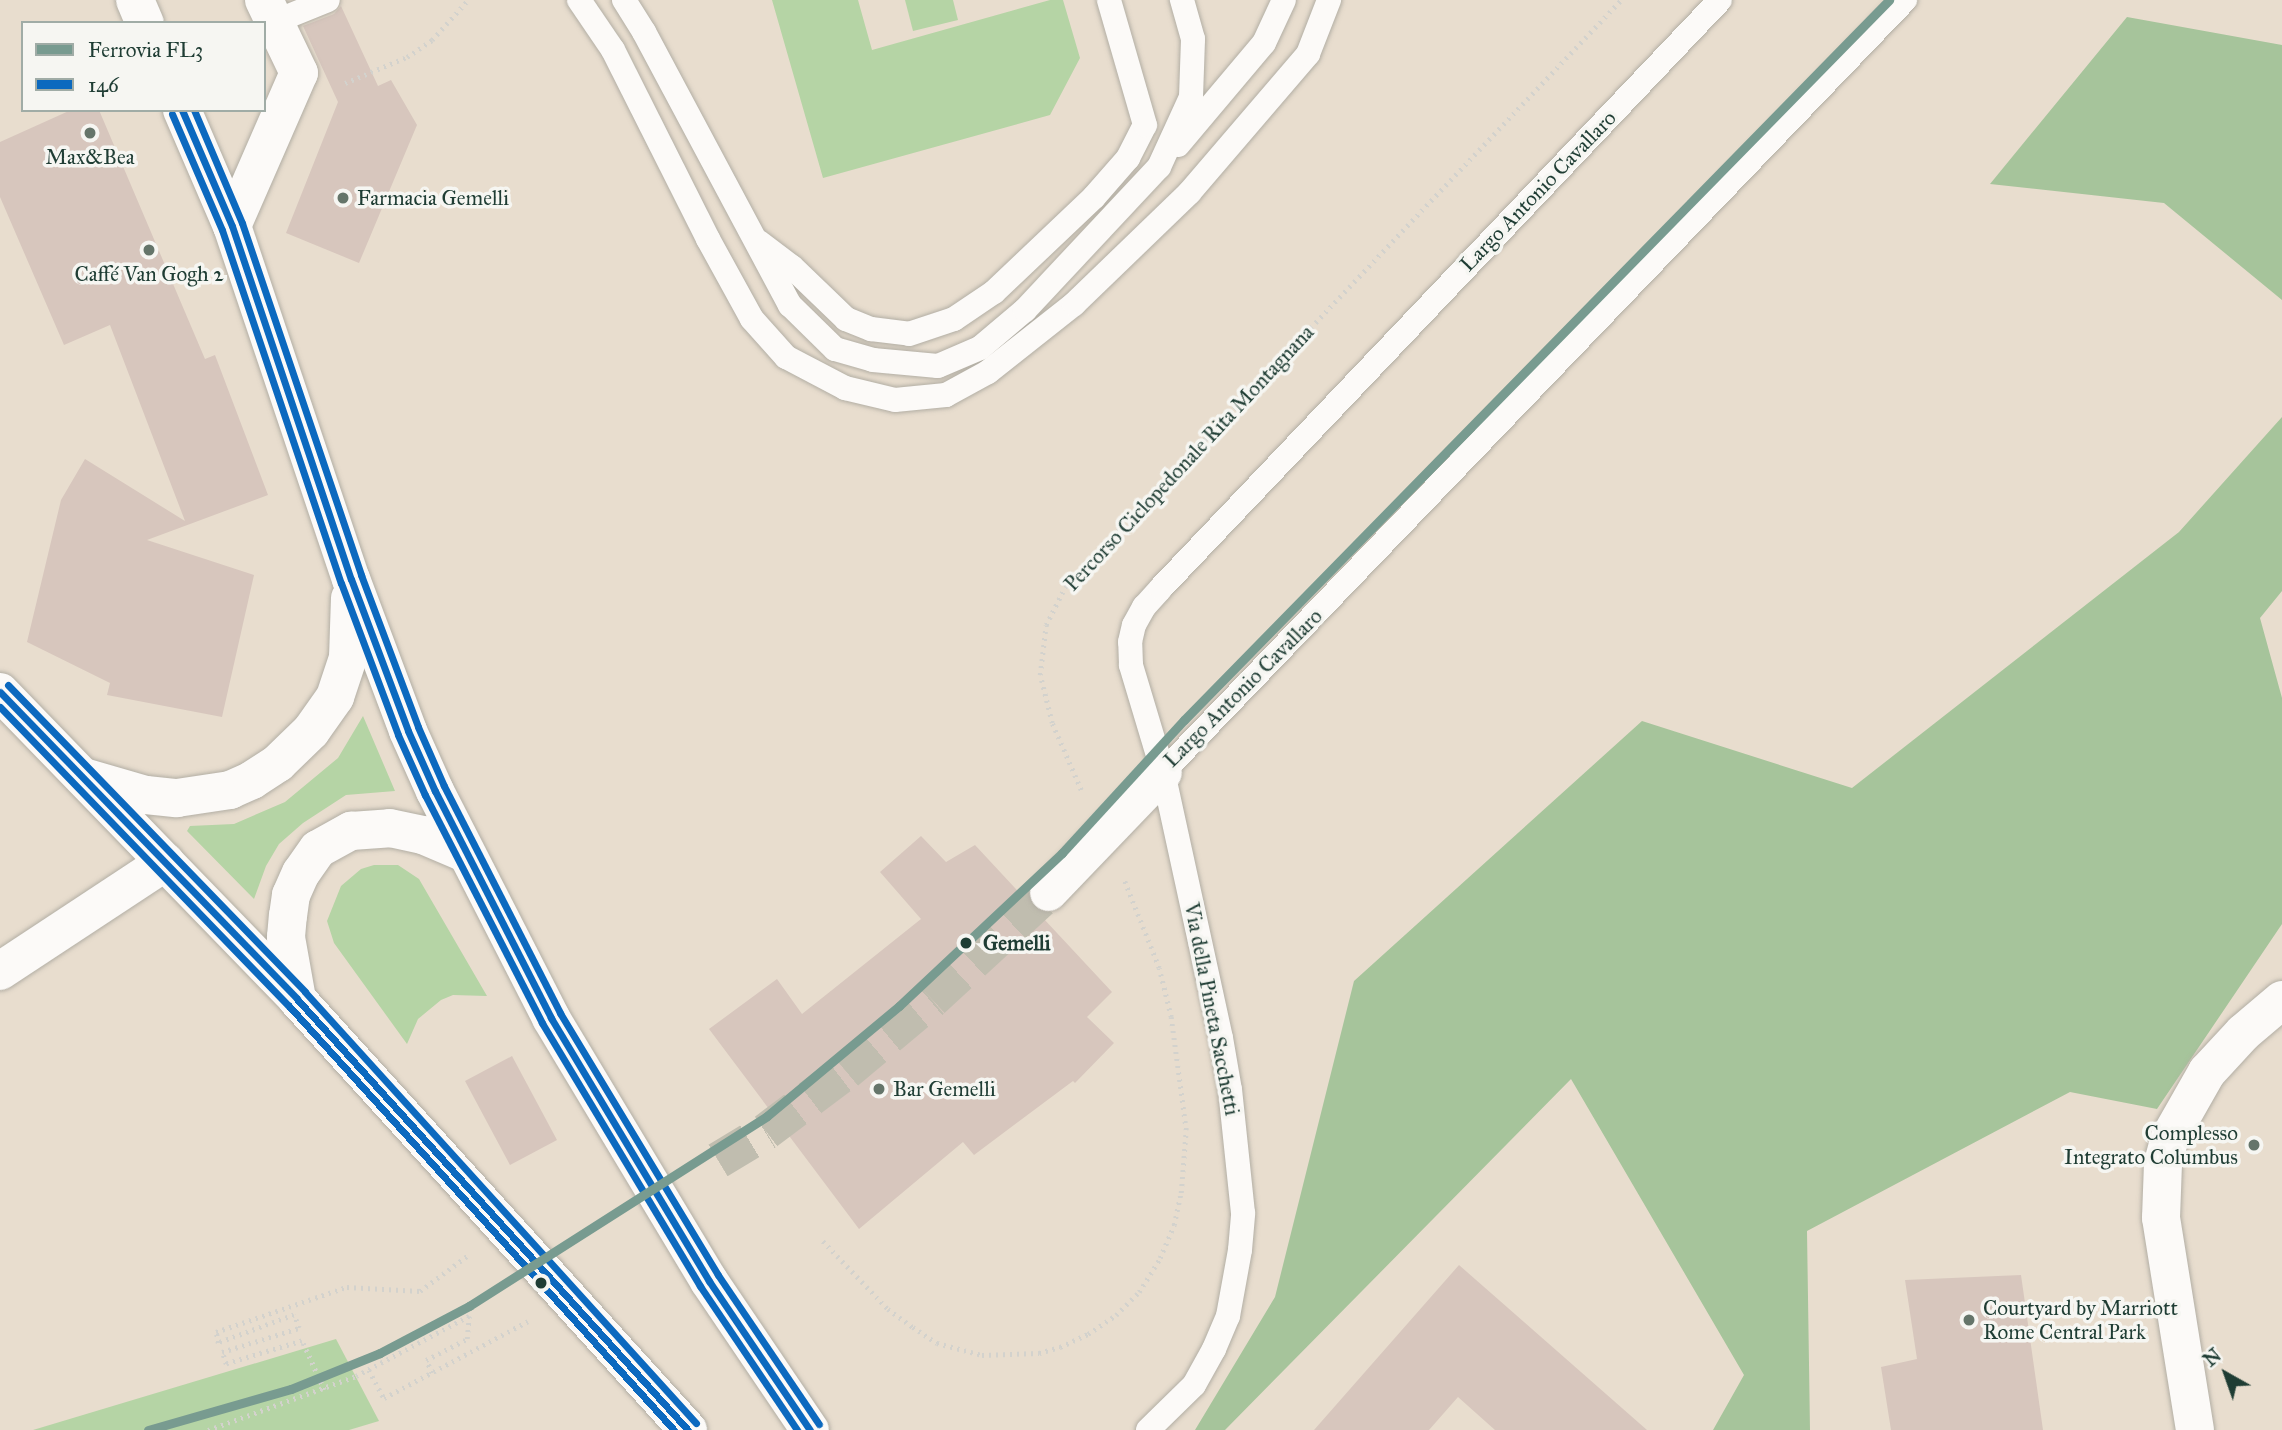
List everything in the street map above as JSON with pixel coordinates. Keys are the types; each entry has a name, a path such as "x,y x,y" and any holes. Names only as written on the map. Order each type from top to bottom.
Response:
{"main road":[{"path":"135,0 144,21"},
{"path":"232,226 299,73 269,11"},
{"path":"183,112 232,226 351,579 408,731 465,853 551,1018 709,1281 812,1428"},
{"path":"82,776 146,795 177,798 230,790 253,780 278,763 311,731 341,685 348,658 351,579"},
{"path":"0,692 297,999 688,1430"},
{"path":"297,999 286,937 288,916 291,895 301,873 318,849 351,831 390,828 415,832 465,853"},
{"path":"0,971 166,862"},
{"path":"2195,1430 2161,1217 2163,1163 2170,1137 2207,1072 2242,1032 2282,1000"}],"street":[{"path":"1048,892 1163,772"}],"lane":[{"path":"269,11 328,0"},
{"path":"579,0 613,50 708,239 752,319 786,356 845,388 895,400 946,395 988,372 1073,304 1189,193 1308,54 1329,0"},
{"path":"624,0 644,32 790,306 835,349 873,360 937,366 980,348 1025,310 1159,167 1264,43 1284,0"},
{"path":"753,238 792,267 846,319 871,329 909,334 954,319 974,306 994,292 1094,197 1128,158 1145,125 1109,0"},
{"path":"1159,167 1191,97 1193,38 1182,0"},
{"name":"Largo Antonio Cavallaro","path":"1163,772 1129,654 1134,625 1144,607 1720,0"},
{"name":"Largo Antonio Cavallaro","path":"1163,772 1906,0"},
{"name":"Via della Pineta Sacchetti","path":"1148,1430 1194,1385 1214,1349 1228,1316 1240,1250 1242,1213 1226,1064 1163,772"}],"path":[{"path":"337,86 407,57 432,40 468,0"},
{"name":"Percorso Ciclopedonale Rita Montagnana","path":"823,1241 902,1320 937,1343 982,1355 1039,1353 1088,1334 1116,1315 1152,1275 1174,1225 1181,1192 1186,1140 1177,1048 1159,968 1124,880 1052,723 1040,675 1046,625 1065,587 1621,0"},
{"path":"324,1390 302,1341 226,1364 222,1352 299,1328 294,1315 218,1343 216,1332 347,1287 420,1291 505,1229"},
{"path":"208,1430 324,1390 369,1370 469,1316 467,1339 426,1360 432,1373"},
{"path":"369,1370 384,1398 487,1344"}],"green space":[{"path":"772,0 858,0 872,50 1050,0 1063,0 1080,58 1050,115 823,178"},
{"path":"905,0 953,0 958,20 913,31"},
{"path":"2127,17 2282,45 2282,300 2164,203 1990,184"},
{"path":"2282,417 2282,591 2260,618 2282,698 2282,924 2157,1109 2070,1092 1807,1231 1810,1430 1713,1430 1744,1375 1571,1079 1225,1430 1195,1430 1275,1297 1354,981 1642,721 1852,788 2179,532"},
{"path":"363,716 395,791 346,795 303,823 279,844 266,866 254,899 187,831 190,826 234,824 285,802 338,758"},
{"path":"374,865 398,865 419,879 487,996 453,995 441,1000 418,1019 407,1044 334,943 327,921 341,886 361,869"},
{"path":"336,1339 379,1421 349,1430 33,1430"}],"building":[{"name":"Farmacia Gemelli","path":"341,6 378,86 391,80 417,125 359,263 286,233 338,102 303,26 334,14"},
{"path":"67,112 100,112 205,359 215,355 268,495 147,540 254,575 222,717 107,695 110,683 27,642 61,500 85,459 185,521 110,325 64,345 0,197 0,142"},
{"name":"Gemelli","path":"921,836 946,862 975,845 1112,992 1087,1017 1114,1043 1075,1083 1073,1081 974,1155 963,1142 859,1229 709,1029 777,979 802,1014 921,919 880,872"},
{"path":"512,1056 557,1140 510,1165 465,1081"},
{"path":"1459,1265 1647,1430 1495,1430 1458,1397 1429,1430 1314,1430"},
{"name":"Courtyard by Marriott Rome Central Park","path":"2021,1275 2043,1430 1891,1430 1881,1367 1917,1359 1905,1280"}],"tunnel":[{"path":"718,1160 766,1131 846,1071 932,999 1048,892"}],"rail line":[{"name":"FL3","path":"148,1430 291,1389 380,1353 469,1306 767,1116 899,1006 1062,853 1184,720 1889,0"}],"transit line":[{"name":"146","path":"183,112 232,226 351,579 408,731 435,791 551,1018 709,1281 810,1430"},
{"path":"195,112 242,223 361,575 418,727 444,786 560,1013 718,1275 819,1424"},
{"path":"172,114 222,230 341,583 398,735 425,795 542,1023 700,1286 797,1430"},
{"path":"8,685 305,992 696,1423"},
{"name":"146","path":"0,692 297,999 688,1430"},
{"path":"0,707 289,1006 674,1430"}],"place":[{"name":"Max&Bea","path":"90,133"},
{"name":"Farmacia Gemelli","path":"343,198"},
{"name":"Caffé Van Gogh 2","path":"149,250"},
{"name":"Gemelli","path":"966,943"},
{"name":"Bar Gemelli","path":"879,1089"},
{"name":"Complesso Integrato Columbus","path":"2254,1145"},
{"name":"Courtyard by Marriott Rome Central Park","path":"1969,1320"}]}
